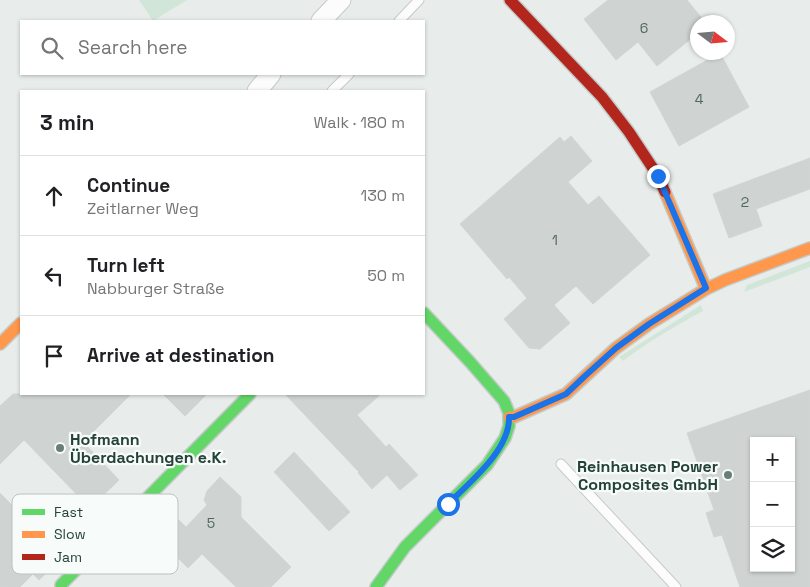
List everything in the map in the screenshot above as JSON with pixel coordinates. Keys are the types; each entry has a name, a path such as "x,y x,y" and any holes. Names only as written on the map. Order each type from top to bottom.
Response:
{"street":[{"path":"322,20 340,0"},
{"path":"510,0 602,97 629,132 658,176 706,288"},
{"path":"258,90 270,75"},
{"path":"509,417 514,417 566,394 616,348 649,324 706,288 810,248"},
{"path":"376,587 406,547 487,465 505,438 509,426 509,417 504,401 425,314"},
{"path":"0,344 20,324"},
{"path":"151,494 249,395"},
{"path":"61,585 72,574"}],"lane":[{"path":"400,20 419,0"},
{"path":"333,90 348,75"},
{"path":"561,464 676,587"}],"green space":[{"path":"139,0 187,0 155,20 152,20"},
{"path":"810,261 810,267 744,292 747,285"},
{"path":"701,305 703,311 662,334 623,361 619,357"}],"building":[{"path":"608,0 687,0 699,15 690,15 690,39 657,66 638,42 616,60 584,19"},
{"path":"707,60 724,60 749,107 679,146 650,92"},
{"path":"571,136 592,161 568,182 588,205 599,196 650,255 593,304 576,286 554,305 570,323 540,349 529,348 504,319 527,298 509,277 507,279 460,224 560,137 564,142"},
{"path":"810,158 810,189 756,209 762,226 729,238 713,194"},
{"name":"Reinhausen Power Composites GmbH","path":"810,390 810,587 740,587 722,535 714,537 706,513 714,510 687,433"},
{"name":"Hofmann Überdachungen e.K.","path":"13,394 130,395 83,442 119,480 104,494 76,494 24,440 0,464 0,406"},
{"path":"164,395 206,395 185,416"},
{"path":"286,395 380,395 357,415 386,447 389,444 418,475 400,490 387,475 372,489 359,472"},
{"path":"294,452 350,512 329,531 274,472"},
{"path":"220,477 241,497 241,517 291,567 271,587 236,587 202,554 188,568 178,558 178,521 186,527 207,505 204,500 207,491"},
{"path":"0,493 12,505 12,574 33,574 20,587 0,587"},
{"path":"33,574 45,574 39,580"}],"traffic: fast":[{"path":"376,587 405,547 487,465 505,438 509,426 509,413 504,401 425,314"},
{"path":"151,494 249,395"},
{"path":"61,585 72,574"}],"traffic: slow":[{"path":"665,192 706,289"},
{"path":"509,417 514,417 566,394 616,348 649,324 706,289 810,248"},
{"path":"0,344 20,324"}],"traffic: jam":[{"path":"510,0 602,97 629,132 658,176 665,192"}],"place":[{"name":"Hofmann Überdachungen e.K.","path":"60,448"},
{"name":"Reinhausen Power Composites GmbH","path":"728,475"}],"route":[{"path":"448,504 487,465 505,438 509,426 509,417 514,417 566,394 616,348 649,324 706,288 658,176"}]}
